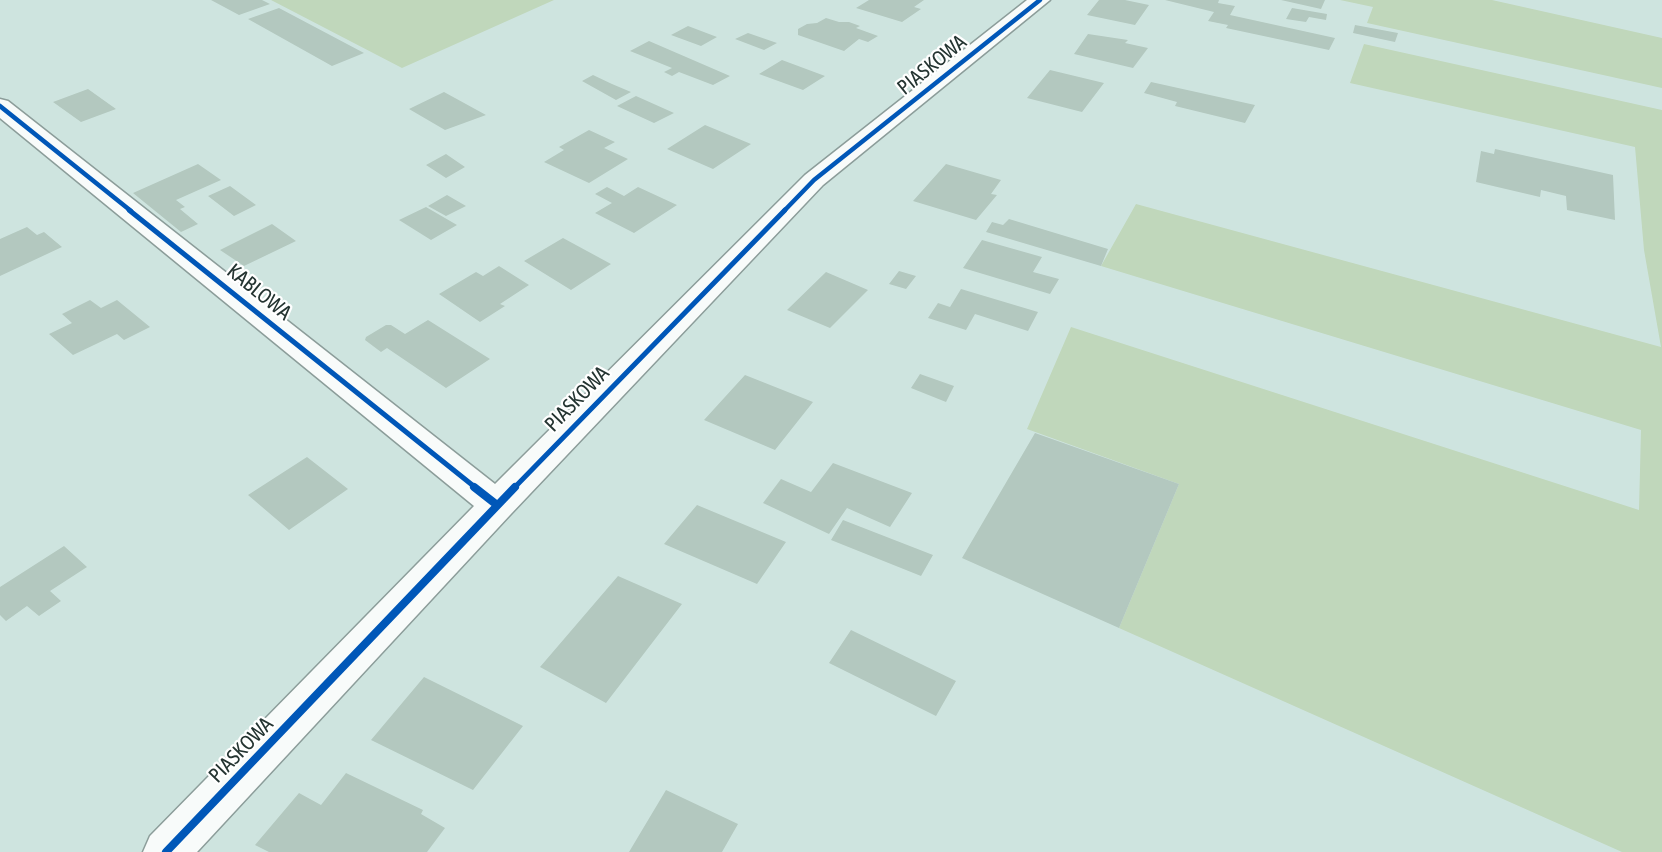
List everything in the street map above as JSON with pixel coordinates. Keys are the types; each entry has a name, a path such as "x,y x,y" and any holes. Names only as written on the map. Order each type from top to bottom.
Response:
{"street":[{"name":"PIASKOWA","path":"166,852 498,505 814,180 1040,0"},
{"name":"KABLOWA","path":"0,106 498,505"}],"green space":[{"path":"271,0 554,0 402,68"},
{"path":"1340,0 1492,0 1662,38 1662,88 1367,23 1373,7"},
{"path":"1364,44 1662,110 1662,852 1622,852 1119,628 1179,484 1027,429 1071,327 1639,510 1641,430 1101,266 1136,204 1661,347 1644,250 1635,147 1350,83"}],"building":[{"path":"211,0 262,0 270,4 239,15"},
{"path":"869,0 924,0 914,7 921,9 902,22 856,8"},
{"path":"1099,0 1125,0 1149,5 1135,25 1087,15"},
{"path":"1165,0 1219,0 1218,3 1235,6 1230,15 1335,38 1329,50 1226,28 1228,25 1208,21 1214,12"},
{"path":"1281,0 1325,0 1321,9"},
{"path":"279,8 364,53 332,66 248,19"},
{"path":"1292,8 1327,14 1326,20 1309,17 1306,22 1286,19"},
{"path":"826,18 849,22 860,26 856,28 878,36 868,42 859,39 844,51 798,35 798,29"},
{"path":"1355,25 1398,33 1395,42 1353,33"},
{"path":"688,26 717,37 701,46 671,35"},
{"path":"748,33 777,43 764,50 735,39"},
{"path":"1088,34 1128,40 1125,43 1148,48 1133,68 1074,54"},
{"path":"649,41 730,76 713,85 679,72 672,76 664,72 672,68 630,51"},
{"path":"782,60 825,76 803,90 759,74"},
{"path":"1050,70 1104,83 1082,112 1027,98"},
{"path":"593,75 631,92 616,100 582,81"},
{"path":"1151,82 1255,105 1245,123 1175,106 1177,102 1144,93"},
{"path":"88,89 116,109 81,122 53,102"},
{"path":"444,92 486,115 445,130 409,109"},
{"path":"636,96 674,113 654,123 617,106"},
{"path":"705,125 751,144 713,169 667,149"},
{"path":"589,130 615,142 604,148 628,159 589,183 544,162 564,150 559,147"},
{"path":"1495,149 1613,175 1615,220 1567,210 1566,196 1541,190 1540,197 1476,182 1481,151 1494,154"},
{"path":"446,154 465,167 446,178 426,165"},
{"path":"198,164 221,180 176,200 185,207 180,209 198,224 181,232 133,193"},
{"path":"946,164 1001,180 991,194 997,195 976,220 913,201"},
{"path":"230,186 256,205 234,216 208,196"},
{"path":"607,187 624,196 638,187 677,205 634,233 595,213 612,203 595,194"},
{"path":"447,195 466,206 446,216 428,206"},
{"path":"426,207 457,225 431,240 399,220"},
{"path":"1009,219 1108,249 1101,266 986,232 992,222 1003,225"},
{"path":"272,224 296,241 244,266 220,250"},
{"path":"27,227 37,235 44,232 62,247 0,276 0,239"},
{"path":"563,238 611,264 571,290 524,261"},
{"path":"982,240 1042,257 1033,272 1059,279 1050,294 963,268"},
{"path":"499,266 529,285 500,304 505,306 480,322 439,294 476,272 483,276"},
{"path":"899,271 916,276 906,289 889,284"},
{"path":"826,272 868,290 830,328 787,310"},
{"path":"961,289 1038,312 1028,331 975,314 966,330 928,318 938,303 950,307"},
{"path":"90,300 101,308 117,300 150,327 124,340 117,334 73,355 49,334 72,323 62,314"},
{"path":"428,320 490,359 446,388 387,348 381,352 365,340 366,337 386,325 391,325 405,334"},
{"path":"920,374 954,386 946,402 911,388"},
{"path":"745,375 813,402 775,450 704,420"},
{"path":"1035,433 1179,484 1119,628 962,558"},
{"path":"307,457 348,489 289,530 248,495"},
{"path":"833,463 912,493 890,527 847,508 829,534 763,503 781,479 811,492"},
{"path":"697,505 786,542 757,584 664,544"},
{"path":"843,520 933,555 921,576 831,540"},
{"path":"64,546 87,567 50,591 61,601 39,616 27,606 6,621 0,615 0,587"},
{"path":"618,576 682,604 606,703 540,667"},
{"path":"851,630 956,681 936,716 829,663"},
{"path":"424,677 523,726 473,790 371,740"},
{"path":"346,773 423,810 421,814 445,828 427,852 269,852 255,845 299,793 321,805"},
{"path":"666,790 738,824 722,852 629,852"}],"cycle path":[{"path":"166,852 497,505 814,180 1040,0"},
{"path":"0,106 497,505"}]}
